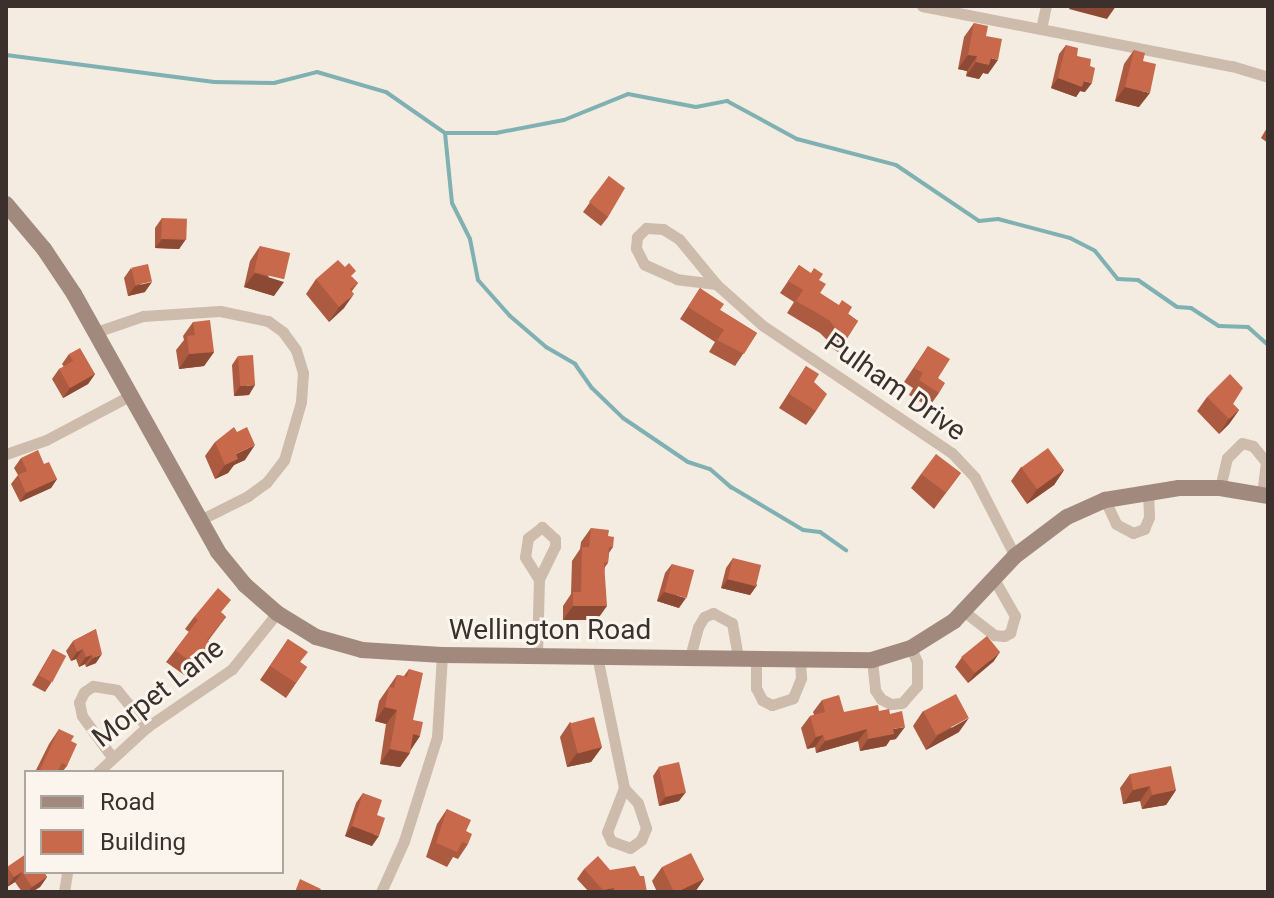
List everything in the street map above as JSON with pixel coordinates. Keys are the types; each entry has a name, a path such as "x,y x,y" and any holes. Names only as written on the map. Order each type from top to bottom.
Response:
{"street":[{"path":"922,6 1232,66 1268,77"},
{"path":"1041,29 1046,6"},
{"name":"Wellington Road","path":"6,204 44,249 96,332 129,396 227,563 277,613 316,637 362,650 442,655 872,660 911,648 966,613 1015,556 1067,517 1105,500 1179,488 1220,488 1265,496"},
{"name":"Pulham Drive","path":"716,284 677,279 652,269 644,264 636,248 637,237 646,228 663,229 679,239 716,284 762,325 952,453 975,478 1015,556"},
{"path":"96,332 143,316 220,311 268,321 283,332 296,350 303,373 301,402 284,460 267,482 248,496 200,520"},
{"path":"6,454 46,440 129,396"},
{"path":"1220,488 1227,458 1242,443 1253,446 1266,462 1265,496"},
{"path":"1105,500 1116,524 1133,533 1144,529 1150,505 1148,493"},
{"path":"537,654 539,579"},
{"path":"966,613 994,635 1010,633 1015,616 995,581"},
{"name":"Morpet Lane","path":"100,770 147,727 232,669 277,613"},
{"path":"690,657 698,627 704,617 713,613 732,623 738,658"},
{"path":"872,660 875,690 881,699 891,704 902,703 917,686 917,662 911,648"},
{"path":"381,892 404,841 437,737 442,655"},
{"path":"597,656 624,788 638,803 646,828 641,840 630,848 611,841 607,832 624,788"},
{"path":"756,660 756,688 762,700 772,705 793,698 801,678 800,661"},
{"path":"112,757 82,716 79,702 84,692 93,686 117,690 147,727"}],"building":[{"path":"974,23 988,26 986,36 1002,39 998,60 991,58 989,65 976,62 977,56 968,55"},
{"path":"1066,45 1078,48 1077,56 1091,59 1090,66 1095,68 1092,83 1084,81 1082,87 1058,78"},
{"path":"1134,50 1145,53 1143,61 1156,64 1150,93 1125,87"},
{"path":"609,176 625,188 608,217 589,202"},
{"path":"162,218 187,219 186,240 161,239"},
{"path":"260,246 290,253 284,279 254,272"},
{"path":"338,260 345,267 349,263 356,271 351,276 358,283 350,289 354,294 339,307 316,279"},
{"path":"148,264 152,282 135,285 131,268"},
{"path":"799,265 811,273 814,268 823,274 819,280 826,284 820,293 839,305 842,300 852,307 848,314 858,321 846,340 834,332 836,329 829,320 796,301 803,290 788,281"},
{"path":"700,288 724,304 720,310 757,333 744,354 717,340 724,330 688,307"},
{"path":"210,320 214,352 189,354 187,336 195,335 193,322"},
{"path":"928,346 950,359 938,378 945,383 939,393 919,380 923,373 914,368"},
{"path":"80,348 95,374 70,388 59,369 73,361 69,354"},
{"path":"253,355 255,385 240,386 238,356"},
{"path":"806,366 819,374 814,382 827,394 816,411 789,394"},
{"path":"1230,374 1243,388 1233,404 1239,410 1229,419 1207,397"},
{"path":"234,427 237,432 247,427 255,445 236,454 238,459 225,465 215,442"},
{"path":"1048,448 1064,470 1037,489 1021,467"},
{"path":"38,450 44,464 49,462 57,479 26,493 18,475 27,471 21,458"},
{"path":"936,454 961,473 946,493 921,474"},
{"path":"591,528 609,530 608,536 614,537 613,547 609,547 608,563 604,562 607,606 573,606 573,592 581,592 582,547 589,547"},
{"path":"733,558 761,565 756,586 728,579"},
{"path":"672,564 694,570 687,598 664,592"},
{"path":"218,588 231,600 221,612 226,617 207,640 215,647 206,659 202,656 195,665 175,650 198,620 194,617"},
{"path":"96,629 102,654 93,658 92,655 86,657 83,649 77,652 73,641"},
{"path":"987,636 1000,652 975,673 961,657"},
{"path":"288,639 308,652 300,662 307,667 296,683 270,666"},
{"path":"53,649 66,656 52,683 39,675"},
{"path":"409,669 423,673 413,720 423,722 420,736 413,734 410,753 390,749 397,710 385,707 389,687 394,688 397,675 407,677"},
{"path":"956,694 969,718 936,735 923,711"},
{"path":"839,695 844,712 878,705 879,711 889,709 890,714 902,711 905,727 893,729 894,734 868,739 867,729 825,741 823,735 816,737 810,716 825,712 822,700"},
{"path":"594,717 602,747 578,753 570,723"},
{"path":"59,729 74,736 71,741 77,744 67,766 62,763 58,770 40,770"},
{"path":"679,762 686,792 666,797 659,767"},
{"path":"1171,766 1176,790 1152,795 1150,786 1133,790 1130,774"},
{"path":"363,793 382,800 377,815 385,818 379,836 352,826"},
{"path":"447,809 471,820 466,831 472,834 468,844 462,842 457,852 436,843"},
{"path":"691,853 704,879 674,892 662,867"},
{"path":"24,855 24,874 45,874 47,877 32,887 22,872 14,877 7,867"},
{"path":"598,856 610,870 635,866 640,876 644,876 647,892 615,892 614,888 603,890 584,869"},
{"path":"300,879 321,889 319,892 295,892"}],"waterway":[{"path":"6,55 214,82 274,83 317,72 386,92 445,133 496,133 564,120 628,94 696,107 727,101 797,139 896,165 979,221 998,219 1070,238 1095,251 1118,279 1138,280 1177,307 1191,308 1219,326 1248,327 1268,345"},
{"path":"445,133 452,203 470,239 478,280 510,316 546,347 575,364 592,388 623,418 688,462 710,469 731,487 803,530 820,532 846,550"}]}
